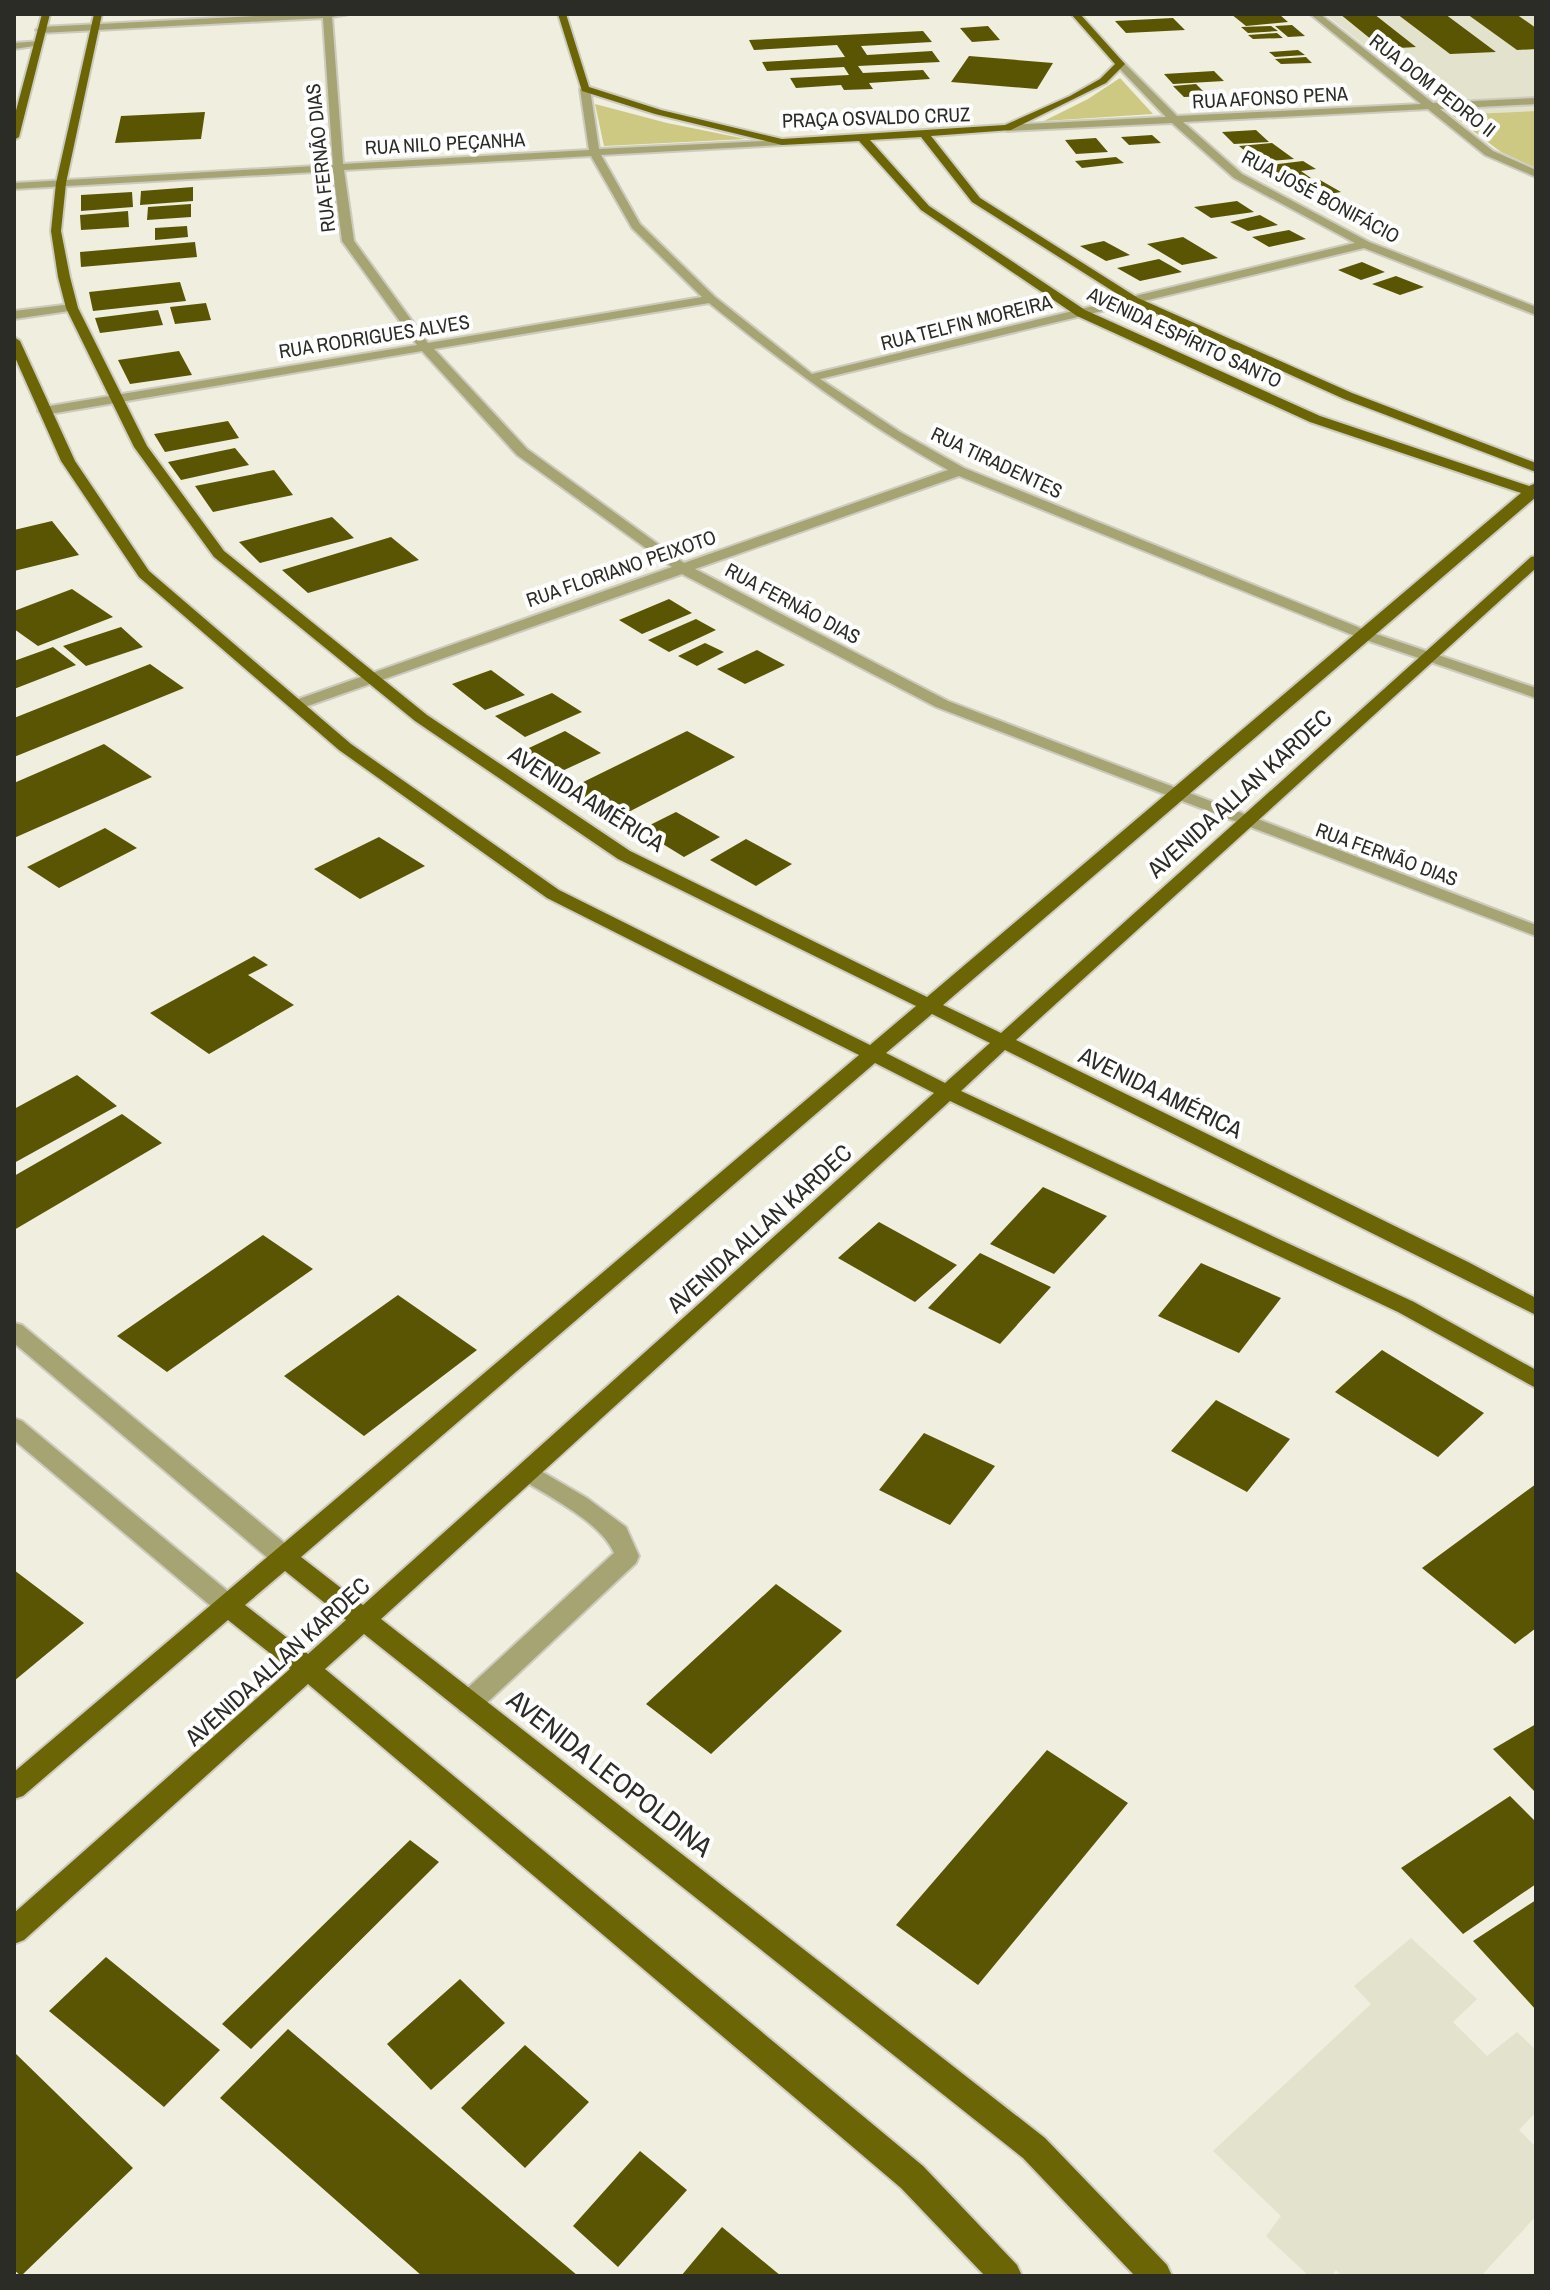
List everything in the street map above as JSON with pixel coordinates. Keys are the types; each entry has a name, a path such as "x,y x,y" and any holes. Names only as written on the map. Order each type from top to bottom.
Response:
{"main road":[{"path":"14,137 46,14"},
{"path":"562,14 585,89"},
{"path":"1075,14 1120,64"},
{"name":"AVENIDA AMÉRICA","path":"97,21 61,183 56,231 70,301 141,447 219,554 421,718 624,855 1461,1267 1536,1307"},
{"name":"PRAÇA OSVALDO CRUZ","path":"585,89 658,112 782,142 1007,128 1073,98 1103,81 1120,64"},
{"name":"AVENIDA ESPÍRITO SANTO","path":"925,135 976,200 1134,300 1348,396 1536,468"},
{"name":"AVENIDA ESPÍRITO SANTO","path":"862,138 925,208 1081,313 1315,419 1534,491"},
{"path":"14,341 68,461 144,574 345,747 553,894 948,1092 1406,1307 1536,1380"},
{"name":"AVENIDA ALLAN KARDEC","path":"14,1788 1534,491"},
{"name":"AVENIDA ALLAN KARDEC","path":"14,1931 363,1620 1536,560"},
{"name":"AVENIDA LEOPOLDINA","path":"284,1557 1034,2148 1156,2276"},
{"path":"227,1605 307,1668 912,2177 1006,2276"}],"street":[{"name":"RUA FERNÃO DIAS","path":"327,14 338,167 348,241 425,347 522,452 682,568 942,704 1536,931"},
{"path":"41,30 97,21 345,14"},
{"name":"RUA DOM PEDRO II","path":"1314,14 1489,153 1536,174"},
{"path":"14,46 38,43"},
{"name":"RUA JOSÉ BONIFÁCIO","path":"1120,64 1174,119 1238,176 1365,244 1536,311"},
{"name":"RUA TIRADENTES","path":"585,89 594,152 636,226 711,299 810,378 895,435 959,471 1365,635 1536,693"},
{"name":"RUA AFONSO PENA","path":"1007,128 1536,101"},
{"name":"RUA NILO PEÇANHA","path":"14,186 782,142"},
{"name":"RUA TELFIN MOREIRA","path":"810,378 1365,244"},
{"name":"RUA RODRIGUES ALVES","path":"44,411 711,299"},
{"path":"14,302 70,301"},
{"path":"14,315 70,301"},
{"name":"RUA FLORIANO PEIXOTO","path":"296,705 959,471"},
{"name":"AVENIDA LEOPOLDINA","path":"14,1331 284,1557"},
{"path":"14,1427 227,1605"},
{"path":"469,1703 627,1556 618,1534 579,1504 527,1472"}],"shaded area":[{"path":"1325,14 1536,14 1536,111 1452,115"},
{"path":"1120,78 1153,114 1044,121 1088,99"},
{"path":"595,104 667,123 746,139 604,146"},
{"path":"1536,111 1536,168 1501,152 1452,115"},
{"path":"1411,1938 1477,1999 1453,2022 1487,2056 1517,2032 1536,2050 1536,2112 1519,2130 1536,2147 1536,2216 1481,2276 1342,2276 1336,2270 1332,2276 1309,2276 1266,2236 1281,2216 1213,2151 1371,2004 1354,1986"}],"building":[{"path":"1231,14 1280,15 1288,22 1246,26"},
{"path":"1340,14 1374,14 1416,47 1383,49"},
{"path":"1397,14 1445,14 1496,52 1450,54"},
{"path":"1467,14 1516,14 1536,28 1536,49 1517,50"},
{"path":"1173,18 1185,30 1126,33 1115,21"},
{"path":"1292,25 1305,36 1288,37 1275,26"},
{"path":"988,26 1000,40 972,42 960,28"},
{"path":"1271,26 1278,31 1248,33 1241,27"},
{"path":"923,31 932,42 861,46 867,55 932,51 940,62 858,66 863,73 923,70 930,79 869,83 873,89 844,90 841,85 796,88 790,78 849,75 844,67 767,71 762,62 845,57 837,45 754,50 749,40"},
{"path":"1277,33 1283,38 1253,39 1248,35"},
{"path":"1298,50 1305,55 1275,57 1269,52"},
{"path":"969,56 1053,63 1037,89 951,82"},
{"path":"1306,57 1312,63 1281,64 1275,59"},
{"path":"1214,71 1224,81 1173,84 1164,74"},
{"path":"1196,84 1208,96 1184,97 1173,86"},
{"path":"205,112 201,139 115,143 121,116"},
{"path":"1256,130 1269,142 1234,144 1222,132"},
{"path":"1152,135 1161,143 1129,145 1121,137"},
{"path":"1096,138 1108,152 1076,154 1065,140"},
{"path":"1272,143 1294,159 1258,162 1239,146"},
{"path":"1116,157 1124,163 1082,168 1075,161"},
{"path":"1303,161 1316,169 1301,171 1311,178 1285,181 1262,166"},
{"path":"1320,180 1341,192 1311,197 1290,185"},
{"path":"193,187 193,201 140,205 141,191"},
{"path":"132,192 133,207 81,211 81,195"},
{"path":"1237,201 1254,212 1211,218 1194,207"},
{"path":"191,204 191,217 147,220 148,207"},
{"path":"128,211 129,227 81,230 80,215"},
{"path":"1260,215 1278,225 1248,231 1230,222"},
{"path":"187,226 188,237 155,240 155,228"},
{"path":"1289,230 1306,239 1269,247 1252,237"},
{"path":"1183,237 1218,258 1182,265 1147,244"},
{"path":"1104,241 1130,255 1106,261 1080,246"},
{"path":"195,242 197,257 81,267 80,252"},
{"path":"1159,259 1182,272 1140,281 1117,268"},
{"path":"1362,262 1385,272 1361,280 1338,270"},
{"path":"1396,276 1424,287 1400,295 1372,284"},
{"path":"180,282 186,301 93,311 89,292"},
{"path":"206,303 211,320 175,324 170,307"},
{"path":"158,310 163,325 100,333 95,318"},
{"path":"179,351 192,375 130,384 118,360"},
{"path":"228,421 239,438 165,452 154,434"},
{"path":"235,448 249,465 181,480 168,462"},
{"path":"274,470 293,495 213,512 195,486"},
{"path":"332,517 354,538 260,563 239,542"},
{"path":"52,521 79,555 14,571 14,530"},
{"path":"391,537 419,560 308,593 282,570"},
{"path":"72,589 113,617 38,646 14,629 14,611"},
{"path":"669,599 692,613 642,634 619,620"},
{"path":"696,619 716,630 669,652 648,640"},
{"path":"121,627 143,647 86,666 63,646"},
{"path":"705,643 724,652 697,666 678,656"},
{"path":"53,647 76,665 14,689 14,661"},
{"path":"757,650 785,665 745,684 717,669"},
{"path":"150,664 184,688 14,757 14,718"},
{"path":"491,670 525,695 485,710 452,684"},
{"path":"552,693 582,712 525,737 495,716"},
{"path":"565,731 601,753 549,777 514,755"},
{"path":"687,731 735,757 615,819 567,790"},
{"path":"104,744 152,777 14,838 14,783"},
{"path":"676,812 720,837 684,857 640,830"},
{"path":"105,828 137,848 59,888 27,867"},
{"path":"379,837 425,866 360,899 314,869"},
{"path":"746,839 792,864 756,886 710,860"},
{"path":"254,956 268,965 248,975 294,1005 209,1054 150,1013"},
{"path":"77,1075 117,1106 14,1163 14,1109"},
{"path":"122,1114 162,1143 14,1230 14,1176"},
{"path":"1043,1187 1107,1216 1054,1274 990,1244"},
{"path":"879,1222 957,1265 915,1302 838,1258"},
{"path":"263,1235 313,1269 167,1372 117,1336"},
{"path":"980,1253 1051,1287 1000,1344 928,1308"},
{"path":"1201,1263 1281,1298 1239,1353 1158,1316"},
{"path":"398,1295 477,1350 364,1436 284,1376"},
{"path":"1382,1350 1484,1413 1438,1457 1335,1392"},
{"path":"1216,1400 1290,1439 1247,1492 1171,1451"},
{"path":"924,1433 995,1466 950,1525 879,1490"},
{"path":"1536,1484 1536,1628 1515,1644 1422,1568"},
{"path":"14,1570 84,1623 14,1681"},
{"path":"776,1584 842,1631 711,1754 646,1704"},
{"path":"1536,1724 1536,1793 1493,1749"},
{"path":"1047,1750 1128,1803 978,1985 896,1925"},
{"path":"1510,1796 1536,1822 1536,1884 1463,1934 1401,1868"},
{"path":"410,1840 439,1862 251,2049 222,2024"},
{"path":"1536,1900 1536,2010 1473,1941"},
{"path":"106,1957 220,2050 164,2107 49,2011"},
{"path":"460,1979 505,2023 431,2090 387,2044"},
{"path":"288,2029 578,2276 422,2276 220,2098"},
{"path":"525,2045 589,2102 525,2168 461,2108"},
{"path":"14,2052 133,2168 21,2276 14,2270"},
{"path":"640,2151 687,2190 618,2267 573,2226"},
{"path":"722,2227 781,2276 681,2276"}]}
